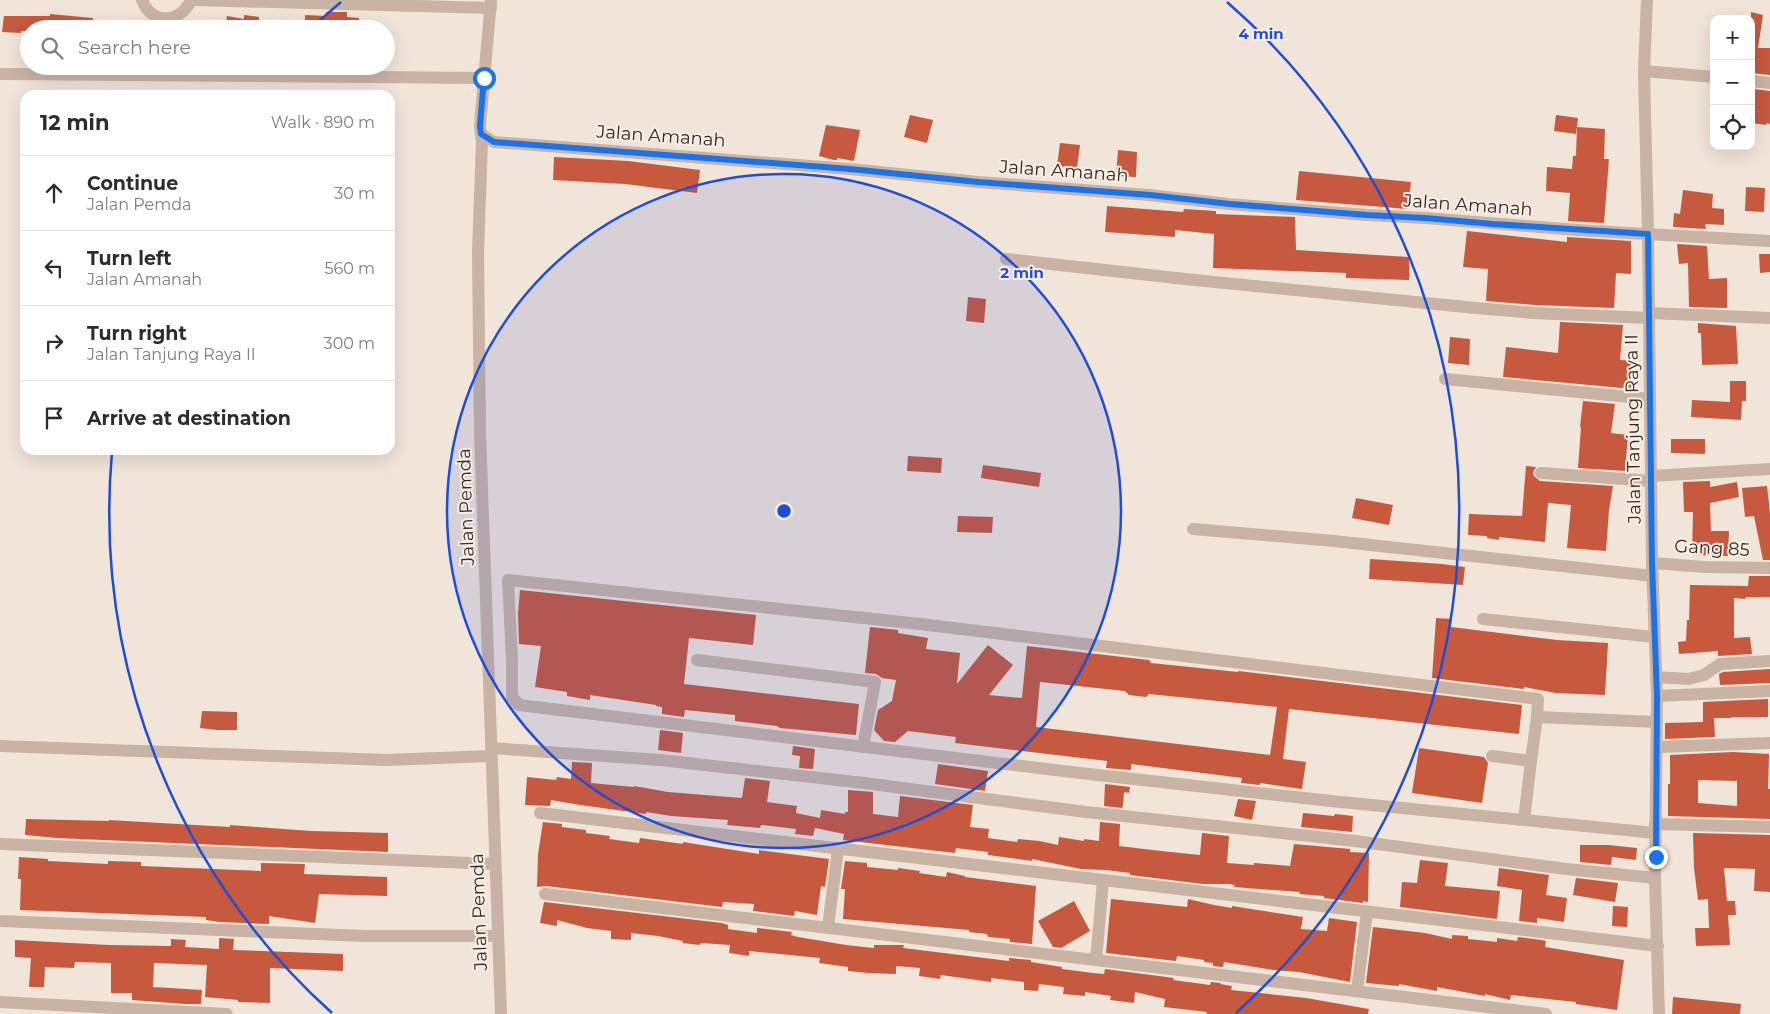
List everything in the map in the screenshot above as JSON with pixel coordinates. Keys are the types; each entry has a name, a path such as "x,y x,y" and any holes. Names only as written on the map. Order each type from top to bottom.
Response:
{"street":[{"path":"142,0 150,12 157,17 165,19 182,14 193,0 491,4"},
{"name":"Jalan Tanjung Raya II","path":"1648,0 1644,71 1652,563 1658,747 1656,878 1659,1014"},
{"name":"Jalan Pemda","path":"491,4 480,126 482,141 478,252 480,434 501,1014"},
{"path":"1644,71 1710,78"},
{"path":"0,74 20,74"},
{"path":"121,75 484,78"},
{"path":"1755,81 1770,83"},
{"name":"Jalan Amanah","path":"481,134 494,142 840,168 1347,214 1770,241"},
{"path":"1006,260 1185,280 1534,313 1770,318"},
{"path":"1445,379 1650,399"},
{"path":"1541,473 1651,479 1770,469"},
{"path":"1193,529 1334,541 1653,576"},
{"name":"Gang 85","path":"1652,563 1770,568"},
{"path":"1524,820 1538,699 920,624 508,580 512,697 520,705 1080,773 1524,820 1656,828 1770,827"},
{"path":"1483,619 1654,637"},
{"path":"697,660 875,682 863,747"},
{"path":"1656,677 1690,679 1704,675 1720,664 1770,661"},
{"path":"1657,696 1770,690"},
{"path":"1537,716 1657,722"},
{"path":"1658,747 1770,743"},
{"path":"0,746 386,760 491,752 696,764 864,783 1041,807 1346,840 1566,869 1656,878"},
{"path":"1492,756 1531,761"},
{"path":"540,813 1658,946"},
{"path":"0,844 495,864"},
{"path":"828,927 838,849"},
{"path":"1096,960 1103,881"},
{"path":"545,894 1546,1014"},
{"path":"1356,990 1367,912"},
{"path":"0,921 365,936 498,936"},
{"path":"0,1002 227,1014"}],"building":[{"path":"326,12 347,12 347,17 359,18 359,20 305,20 305,15 326,16"},
{"path":"1751,12 1763,15 1758,48 1770,48 1770,75 1755,73 1755,15 1751,15"},
{"path":"50,14 93,18 93,20 20,20 20,33 2,32 4,16 50,16"},
{"path":"244,15 259,17 259,20 226,20 227,16 244,19"},
{"path":"1755,89 1770,91 1770,124 1767,123 1766,125 1755,124"},
{"path":"910,115 933,120 927,143 904,137"},
{"path":"1556,115 1578,118 1576,134 1554,131"},
{"path":"826,125 860,130 854,161 837,158 837,160 834,160 819,156"},
{"path":"1577,127 1605,129 1604,159 1609,159 1604,223 1568,221 1570,193 1546,191 1547,167 1572,169 1573,156 1576,156"},
{"path":"1060,143 1080,145 1077,168 1057,166"},
{"path":"1118,150 1137,152 1136,177 1116,176"},
{"path":"554,157 628,161 700,170 697,193 625,184 553,180"},
{"path":"1299,171 1411,182 1408,209 1296,200"},
{"path":"1746,187 1765,188 1764,212 1745,211"},
{"path":"1683,190 1713,194 1712,208 1724,209 1724,225 1705,224 1706,229 1673,227 1674,213 1680,214"},
{"path":"1107,206 1183,212 1184,209 1216,211 1216,214 1295,217 1296,250 1409,257 1409,280 1346,278 1346,273 1213,268 1214,234 1175,230 1175,237 1105,232"},
{"path":"1467,231 1567,242 1567,237 1631,241 1631,274 1616,273 1614,308 1486,301 1488,269 1463,267"},
{"path":"1677,244 1707,246 1709,279 1727,278 1727,308 1689,307 1688,263 1679,264"},
{"path":"1759,254 1770,254 1770,272 1760,273"},
{"path":"968,297 986,299 984,323 966,321"},
{"path":"1560,322 1623,325 1620,360 1636,361 1633,389 1503,377 1506,347 1558,353"},
{"path":"1698,323 1736,326 1738,364 1702,365 1701,333 1698,333"},
{"path":"1450,337 1470,339 1469,365 1448,363"},
{"path":"1730,381 1746,381 1746,401 1742,401 1741,420 1691,417 1692,400 1730,402"},
{"path":"1583,401 1615,404 1611,433 1628,435 1625,471 1578,468"},
{"path":"1671,439 1705,439 1705,454 1671,453"},
{"path":"908,456 942,458 941,473 907,471"},
{"path":"983,465 1041,473 1039,487 981,478"},
{"path":"1526,466 1536,467 1533,472 1534,476 1540,481 1613,486 1606,551 1567,548 1571,505 1548,503 1545,542 1499,537 1499,540 1487,538 1487,536 1468,535 1469,514 1522,516"},
{"path":"1710,481 1710,487 1737,482 1739,497 1710,503 1711,531 1729,531 1728,556 1692,555 1693,512 1684,512 1683,482"},
{"path":"1767,486 1770,513 1770,560 1763,560 1754,516 1745,517 1742,488"},
{"path":"1356,498 1393,505 1389,525 1352,518"},
{"path":"958,516 993,517 992,533 957,532"},
{"path":"1370,559 1465,567 1463,585 1369,579"},
{"path":"1749,576 1770,576 1770,597 1734,598 1734,638 1750,637 1752,654 1718,656 1718,651 1679,654 1678,642 1686,641 1690,585 1748,586"},
{"path":"520,590 756,615 753,645 689,638 684,684 859,704 856,735 780,728 777,726 735,721 735,715 685,710 684,717 662,714 662,707 656,705 590,695 590,700 567,696 567,692 535,687 541,646 519,644 518,613"},
{"path":"1436,618 1452,619 1451,627 1557,640 1608,643 1605,695 1556,693 1524,687 1524,689 1432,678"},
{"path":"870,627 898,630 898,633 928,638 926,649 960,653 957,684 988,645 1013,665 989,695 1022,698 1027,646 1149,660 1151,663 1238,671 1522,705 1519,734 1289,709 1283,759 1306,762 1302,789 1260,783 1260,785 1241,783 1242,778 1131,764 1131,770 1106,768 1107,761 955,743 956,737 908,731 895,742 884,741 874,730 878,710 892,701 896,680 865,673","holes":["1040,682 1125,691 1129,695 1146,697 1149,694 1277,707 1270,755 1036,727"]},
{"path":"1770,669 1770,683 1720,685 1719,674 1723,672"},
{"path":"1768,699 1768,717 1714,718 1715,737 1665,739 1665,723 1703,722 1703,702"},
{"path":"202,711 237,712 237,730 200,728"},
{"path":"660,730 683,733 681,753 658,750"},
{"path":"793,746 815,749 813,769 799,768 800,756 792,755"},
{"path":"1419,748 1484,757 1488,763 1482,803 1412,793"},
{"path":"1733,752 1769,754 1768,789 1770,789 1770,819 1668,816 1670,755","holes":["1698,780 1737,781 1737,806 1698,803"]},
{"path":"572,762 592,763 591,783 634,786 668,792 742,798 745,778 770,781 767,802 797,806 796,813 820,818 821,810 845,814 845,812 848,812 848,790 873,792 873,814 898,817 900,796 973,805 970,827 989,829 988,838 1017,842 1018,839 1058,845 1059,837 1099,841 1100,822 1120,824 1119,846 1161,851 1200,855 1202,833 1229,836 1227,863 1290,866 1294,844 1350,849 1350,852 1369,853 1368,902 1324,898 1324,896 1299,894 1300,892 1234,887 1235,885 1229,884 1203,884 1130,875 1130,873 1106,870 1081,869 1032,859 1032,861 988,855 988,852 956,848 955,853 843,840 844,834 815,828 813,836 795,834 796,829 761,825 760,828 727,825 728,820 671,816 646,812 646,814 551,800 550,806 525,805 527,777 556,780 557,777 571,779"},
{"path":"938,764 988,771 985,791 935,784"},
{"path":"1105,784 1130,787 1129,793 1124,792 1122,808 1104,806"},
{"path":"1238,799 1256,801 1252,820 1234,816"},
{"path":"1303,813 1353,816 1352,832 1301,827"},
{"path":"26,819 109,820 230,827 230,825 311,831 388,833 388,852 57,838 25,835"},
{"path":"543,822 562,824 562,827 586,830 586,833 610,836 609,839 639,843 640,838 683,844 683,842 759,854 759,850 829,859 825,887 821,886 817,915 795,911 794,916 753,911 754,904 723,902 722,907 546,886 537,887 538,854"},
{"path":"1693,833 1770,835 1770,892 1754,891 1755,869 1724,868 1727,901 1735,901 1736,915 1728,915 1730,945 1696,946 1695,928 1709,928 1708,899 1698,900 1694,868"},
{"path":"1580,845 1637,848 1636,860 1612,857 1611,865 1580,862"},
{"path":"19,857 48,859 48,861 108,864 108,861 141,862 141,866 261,871 261,863 305,864 304,874 387,877 387,896 319,894 315,923 269,916 269,924 220,922 206,920 206,917 20,910 21,879 18,879"},
{"path":"1420,860 1448,863 1445,886 1500,891 1497,919 1400,907 1402,882 1417,883"},
{"path":"845,861 867,863 867,867 898,870 898,868 946,877 947,872 965,877 1036,886 1032,944 1010,942 1010,939 988,937 987,934 969,932 969,930 843,919 845,889 841,889"},
{"path":"1499,868 1549,875 1546,895 1567,898 1564,922 1537,918 1537,923 1519,921 1522,890 1497,886"},
{"path":"1576,878 1618,883 1615,902 1573,895"},
{"path":"1111,899 1187,907 1188,899 1232,908 1232,906 1303,917 1301,929 1327,931 1329,918 1357,922 1350,982 1299,972 1224,962 1223,967 1213,966 1213,963 1204,962 1204,960 1177,956 1176,961 1106,953"},
{"path":"1074,901 1090,931 1061,948 1053,947 1038,921"},
{"path":"544,902 722,923 728,925 728,929 757,933 757,928 792,932 791,935 798,937 846,945 874,948 874,945 904,945 903,948 1009,961 1009,958 1031,960 1031,962 1062,967 1062,969 1093,973 1104,974 1105,969 1210,985 1211,982 1221,983 1232,986 1231,990 1306,998 1369,1009 1368,1014 1206,1014 1207,1012 1164,1007 1165,999 1135,992 1134,1003 1110,1000 1111,996 1085,992 1085,996 1063,994 1064,987 1039,984 1038,991 1024,990 1024,982 991,978 991,982 941,975 940,979 919,976 920,968 896,966 896,974 848,971 848,967 819,963 820,958 749,951 749,956 729,953 730,945 682,943 683,941 658,936 631,933 631,940 611,939 611,931 587,928 557,920 557,926 540,923"},
{"path":"1613,906 1628,907 1627,927 1612,926"},
{"path":"1373,927 1425,933 1452,939 1452,935 1497,942 1497,938 1517,941 1518,937 1542,940 1546,941 1545,947 1624,960 1617,1010 1576,1004 1576,1002 1511,995 1510,1000 1485,994 1485,996 1437,987 1437,991 1399,984 1399,986 1366,983"},
{"path":"219,938 234,939 233,950 343,954 343,971 270,968 270,1003 238,1002 238,1000 205,997 207,965 154,963 153,987 202,990 201,1004 185,1004 132,1000 132,993 111,993 111,963 75,962 74,968 45,967 44,987 29,987 31,958 15,957 15,940 171,946 171,939 186,940 185,947 219,949"},
{"path":"1673,997 1741,1004 1740,1014 1672,1014"}],"route":[{"path":"484,78 481,134 494,142 850,169 978,182 1150,195 1230,204 1367,215 1648,234 1650,476 1658,747 1656,857"}]}
